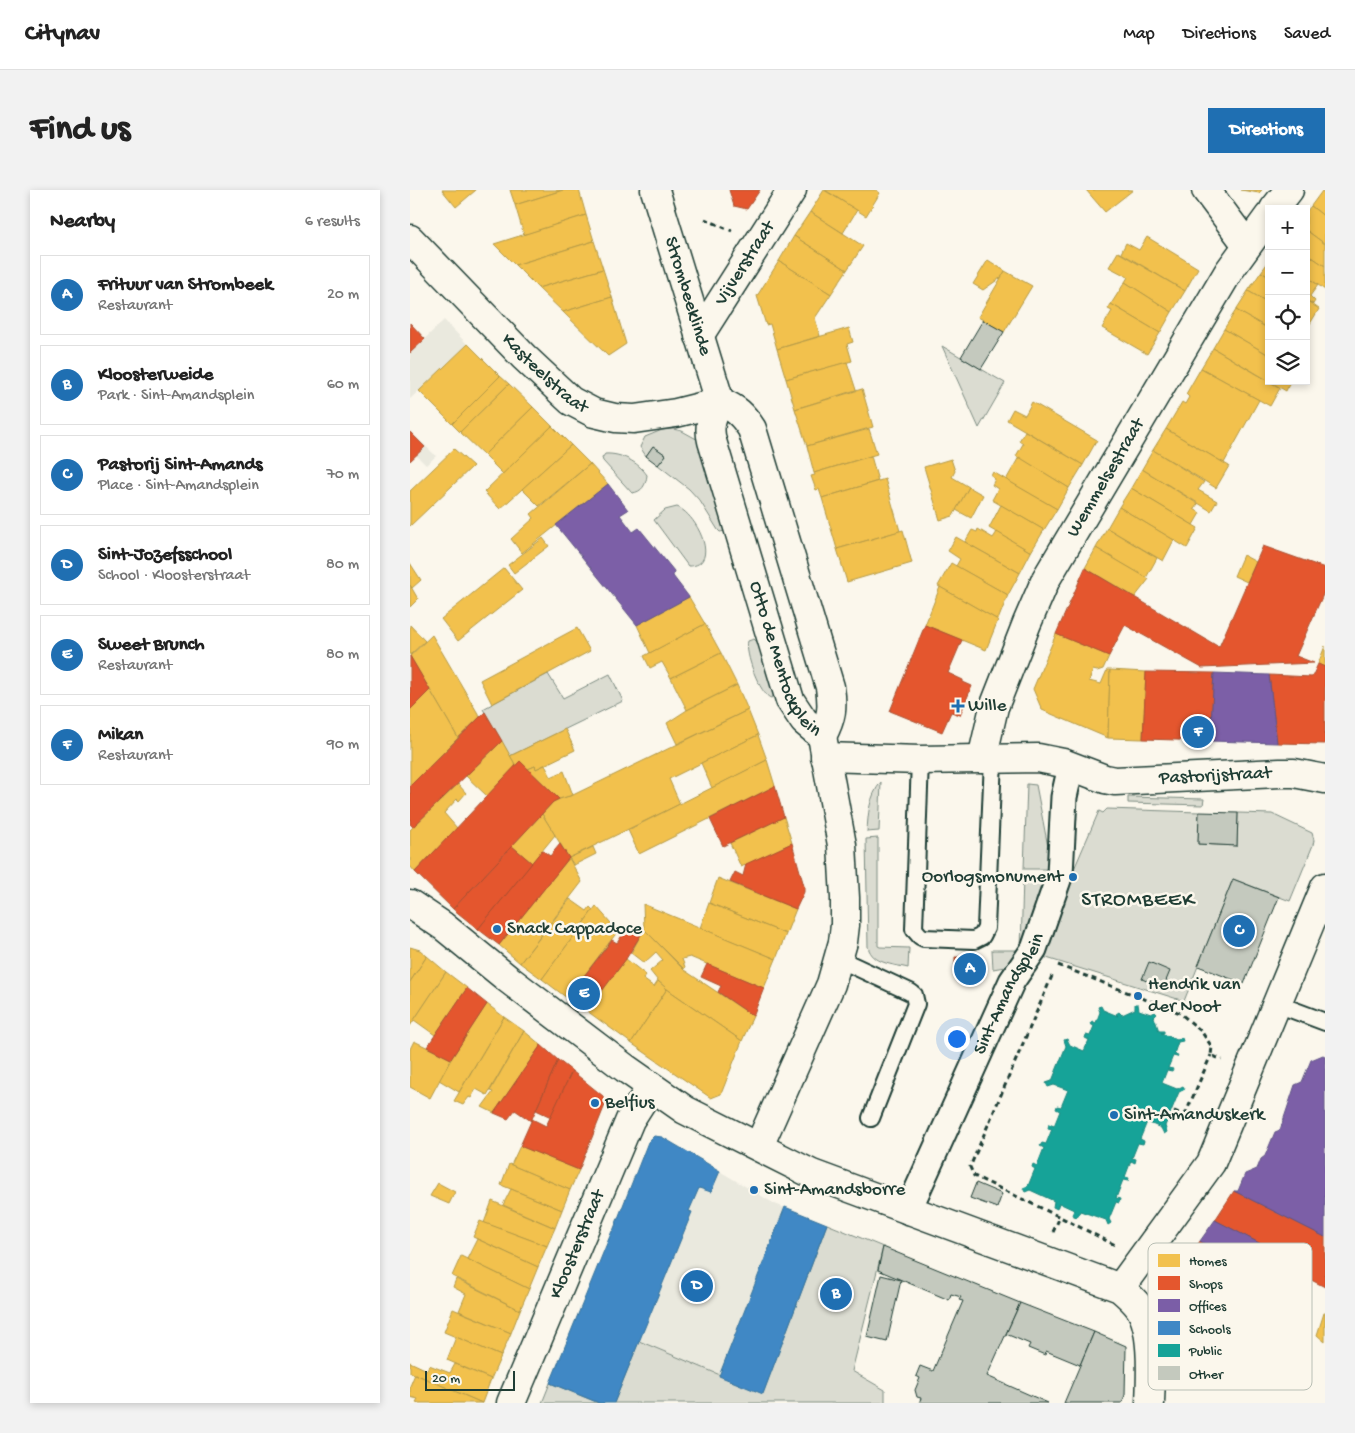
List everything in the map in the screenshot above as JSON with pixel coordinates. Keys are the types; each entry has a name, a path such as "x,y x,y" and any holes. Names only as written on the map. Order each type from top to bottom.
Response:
{"street":[{"name":"Strombeeklinde","path":"655,190 720,402"},
{"name":"Vijverstraat","path":"699,336 792,190"},
{"path":"1206,190 1247,245"},
{"path":"1277,205 1289,190"},
{"name":"Wemmelsestraat","path":"987,759 994,707 1046,579 1229,271 1265,221"},
{"name":"Kasteelstraat","path":"410,239 505,338 571,401 594,413 614,418 634,419 676,413 720,402"},
{"name":"Otto de Mentockplein","path":"720,402 738,411 745,417 752,430 830,687 832,712 823,746 796,711 787,691 712,442 709,430 720,402"},
{"path":"759,1146 831,984 839,959 845,925 842,845 823,746 920,760 1038,758 1071,766"},
{"name":"Pastorijstraat","path":"1071,766 1115,782 1280,773 1294,773 1325,780"},
{"name":"Sint-Amandsplein","path":"908,1211 1012,981 1034,949 1060,874 1064,797 1071,766"},
{"path":"1153,1243 1211,1164 1325,887"},
{"path":"410,904 449,930 508,979 651,1087 685,1110 812,1174 1120,1288 1140,1308 1145,1318 1148,1335"},
{"name":"Kloosterstraat","path":"511,1403 630,1120 651,1087"},
{"path":"1120,1288 1148,1250"},
{"path":"1150,1390 1150,1403"}],"lane":[{"path":"920,760 914,930 924,938 974,940 982,936 986,928 987,759"},
{"path":"839,959 910,992 916,1004 871,1118"},
{"path":"1277,1004 1325,1022"}],"path":[{"path":"704,219 741,234"},
{"path":"1117,1246 974,1176 970,1167 1056,964 1180,1013 1200,1031 1212,1047 1211,1056 1185,1115"},
{"path":"1211,1056 1229,1063"},
{"path":"1174,1111 1205,1123"},
{"path":"1053,1232 1060,1217"}],"shaded area":[{"path":"444,320 468,345 410,399 410,353"},
{"path":"942,346 1005,383 979,428"},
{"path":"673,429 682,431 702,442 725,531 720,532 718,530 700,501 689,489 658,465 666,455 653,446 646,456 640,447 645,437 662,430"},
{"path":"410,431 436,456 426,465 416,455 410,461"},
{"path":"605,454 629,459 639,466 647,475 643,487 632,493 603,461 602,458"},
{"path":"677,507 692,519 703,540 705,550 703,558 698,564 688,566 654,520 665,510"},
{"path":"754,639 759,644 774,694 771,698 758,682 748,654 748,641"},
{"path":"548,674 563,698 610,674 623,701 510,756 483,709"},
{"path":"881,782 879,831 867,832 872,800"},
{"path":"1027,784 1036,785 1048,847 1049,869 1024,869"},
{"path":"1128,797 1204,799 1203,805 1128,803"},
{"path":"1107,809 1199,812 1198,844 1237,846 1238,813 1272,814 1312,833 1314,840 1290,901 1233,879 1184,1001 1037,955 1099,811 1103,813"},
{"path":"878,838 878,946 909,948 908,968 879,960 870,953 868,947 866,839"},
{"path":"1023,876 1049,877 1016,965 993,969 992,950 1021,950"},
{"path":"662,1137 775,1204 827,1224 763,1394 640,1341 614,1403 599,1403 550,1383 648,1142 650,1138"},
{"path":"827,1224 883,1247 852,1371 885,1390 885,1403 614,1403 639,1341 763,1393"},
{"path":"550,1383 599,1403 542,1403"}],"building: Homes":[{"path":"442,190 476,190 456,207"},
{"path":"510,190 563,190 515,205"},
{"path":"563,190 579,190 586,215 524,235 515,205"},
{"path":"824,190 857,210 843,233 810,212"},
{"path":"825,190 876,190 880,193 866,216"},
{"path":"1086,190 1133,190 1105,212"},
{"path":"1241,190 1262,190 1259,193"},
{"path":"1322,191 1325,193 1325,217 1311,206"},
{"path":"1311,206 1325,217 1325,244 1310,233"},
{"path":"810,212 863,246 847,270 794,236"},
{"path":"586,215 594,241 515,265 494,244"},
{"path":"1310,233 1325,244 1325,266 1310,256"},
{"path":"794,236 847,270 831,294 779,261"},
{"path":"1147,237 1198,268 1185,291 1121,253 1126,243 1139,250"},
{"path":"594,241 603,269 538,288 515,265"},
{"path":"1118,252 1185,291 1172,312 1125,282 1128,277 1109,267"},
{"path":"1310,256 1325,266 1325,290 1310,279"},
{"path":"988,260 1005,271 1003,276 983,290 973,284"},
{"path":"779,261 831,294 815,318 820,336 777,349 770,324 766,325 757,296"},
{"path":"1265,266 1265,274 1261,272"},
{"path":"603,269 612,297 563,312 538,288"},
{"path":"1005,271 1032,286 1004,332 978,317"},
{"path":"1261,272 1265,274 1265,301 1248,291"},
{"path":"1310,279 1318,285 1310,296"},
{"path":"1125,282 1172,312 1160,333 1111,304"},
{"path":"1248,291 1265,301 1265,327 1236,310"},
{"path":"1310,296 1315,301 1313,304 1310,302"},
{"path":"612,297 626,344 608,356 563,312"},
{"path":"1310,303 1319,309 1310,324"},
{"path":"1111,304 1160,333 1147,354 1102,328 1112,311 1108,309"},
{"path":"1236,310 1265,327 1265,353 1224,329"},
{"path":"849,328 853,342 847,344 852,361 786,379 777,349"},
{"path":"1224,329 1265,353 1265,379 1213,348"},
{"path":"468,344 500,376 452,424 419,391"},
{"path":"1213,348 1265,379 1265,385 1275,385 1280,388 1270,406 1201,368"},
{"path":"847,362 856,390 795,409 786,379"},
{"path":"1201,368 1259,400 1224,463 1166,429 1182,402 1185,404 1189,397 1186,394"},
{"path":"500,376 509,384 460,432 452,424"},
{"path":"509,384 533,407 484,455 460,432"},
{"path":"1276,385 1289,385 1286,391"},
{"path":"862,389 873,427 807,446 795,409"},
{"path":"1032,402 1097,440 1083,465 1007,420 1013,409 1025,415"},
{"path":"533,407 552,426 503,474 484,455"},
{"path":"552,426 571,445 500,509 484,492"},
{"path":"869,429 877,454 814,473 807,446"},
{"path":"1166,429 1229,466 1216,488 1153,450"},
{"path":"1025,431 1083,465 1069,488 1016,456 1023,444 1019,441"},
{"path":"571,445 590,464 539,506 522,489"},
{"path":"454,449 473,466 410,526 410,491"},
{"path":"1153,450 1204,482 1198,490 1217,501 1211,511 1142,469"},
{"path":"871,456 878,481 822,498 819,489 816,490 811,476 815,475 814,473"},
{"path":"1019,457 1069,488 1057,509 1006,480"},
{"path":"951,459 955,471 952,477 969,487 953,516 940,520 924,467"},
{"path":"590,464 608,484 522,553 511,539 534,518 531,514"},
{"path":"1142,469 1198,504 1194,509 1200,513 1193,525 1131,488"},
{"path":"993,472 1057,509 1044,530 992,500 998,489 992,485 995,479 991,476"},
{"path":"885,479 900,531 837,549 822,498"},
{"path":"969,487 983,495 971,518 956,510"},
{"path":"1131,488 1198,528 1187,548 1119,507"},
{"path":"1001,505 1044,530 1031,552 989,528"},
{"path":"1119,507 1174,540 1163,561 1107,528"},
{"path":"1107,528 1157,558 1146,578 1096,548"},
{"path":"978,529 993,538 997,532 1031,552 1020,573 965,542 972,530 977,532"},
{"path":"903,530 912,563 847,582 837,549"},
{"path":"956,537 1020,573 1008,595 956,566 960,559 948,551"},
{"path":"543,538 549,546 514,573 508,565"},
{"path":"1096,548 1149,579 1135,597 1085,568"},
{"path":"1243,555 1256,562 1247,582 1234,576"},
{"path":"410,563 421,580 412,588 410,585"},
{"path":"951,563 1008,595 998,620 938,586"},
{"path":"504,568 522,590 458,641 441,619"},
{"path":"410,585 418,599 410,607"},
{"path":"940,587 998,620 986,650 925,625"},
{"path":"689,597 705,624 650,653 637,625"},
{"path":"705,624 721,653 671,678 662,662 650,668 644,656"},
{"path":"410,625 425,641 410,655"},
{"path":"577,628 590,651 492,704 480,680"},
{"path":"1056,634 1109,656 1103,669 1093,670 1089,681 1101,684 1107,670 1110,670 1108,738 1042,710 1033,689"},
{"path":"432,635 480,717 458,738 410,656"},
{"path":"1325,646 1325,667 1318,664"},
{"path":"721,653 737,685 687,710 671,678"},
{"path":"1110,670 1146,672 1143,739 1108,738"},
{"path":"737,685 748,710 677,744 667,723 687,710"},
{"path":"430,690 458,738 410,786 410,710"},
{"path":"748,710 758,735 669,779 680,804 569,858 542,814 553,802 573,795"},
{"path":"565,729 575,750 536,769 535,766 528,769 520,761 516,766 510,756"},
{"path":"758,735 767,760 712,788 701,763"},
{"path":"502,741 516,766 487,796 466,776"},
{"path":"767,760 775,786 639,854 628,830"},
{"path":"545,765 551,777 564,771 573,795 559,799 528,769 535,766 536,769"},
{"path":"458,784 466,793 459,801 457,799 444,813 457,828 415,872 410,866 410,830"},
{"path":"542,814 555,835 532,863 512,846"},
{"path":"784,817 792,843 741,867 730,843"},
{"path":"593,847 596,854 574,865 569,858"},
{"path":"569,858 582,882 520,963 499,945"},
{"path":"718,878 796,909 786,934 709,903"},
{"path":"570,899 587,911 590,907 593,910 542,979 520,963"},
{"path":"709,903 786,934 776,959 700,928"},
{"path":"643,904 776,959 764,988 690,957 682,959 684,969 644,929"},
{"path":"596,906 618,931 567,998 542,979"},
{"path":"644,929 684,970 753,1016 742,1041 658,981 650,971 663,960 656,952 644,963 631,953"},
{"path":"410,947 420,950 427,956 410,982"},
{"path":"427,956 446,972 410,1026 410,982"},
{"path":"626,959 646,975 643,979 654,987 658,981 667,989 631,1043 587,1011"},
{"path":"446,972 467,988 435,1035 414,1020"},
{"path":"667,989 742,1041 721,1094 711,1098 631,1043"},
{"path":"487,1004 504,1017 459,1092 439,1080"},
{"path":"504,1017 524,1031 487,1095 476,1089 471,1098 469,1097 463,1105 454,1101"},
{"path":"524,1031 541,1045 494,1113 482,1107 493,1092 490,1091"},
{"path":"414,1041 451,1059 430,1098 410,1087 410,1049"},
{"path":"520,1146 579,1170 570,1190 511,1165"},
{"path":"509,1164 570,1190 562,1210 501,1185"},
{"path":"438,1183 455,1192 449,1204 430,1196"},
{"path":"511,1189 562,1210 555,1228 503,1205"},
{"path":"492,1201 555,1228 547,1246 484,1223"},
{"path":"480,1221 547,1246 538,1267 473,1237"},
{"path":"477,1239 538,1267 529,1289 467,1259"},
{"path":"461,1256 529,1289 520,1310 452,1276"},
{"path":"456,1279 520,1310 511,1333 459,1311 466,1294 453,1287"},
{"path":"453,1309 511,1333 501,1356 444,1332"},
{"path":"1325,1313 1325,1342 1317,1335"},
{"path":"456,1337 501,1356 491,1379 447,1360"},
{"path":"410,1362 427,1370 429,1365 450,1373 455,1364 491,1379 482,1403 410,1372"},
{"path":"415,1374 482,1403 416,1402 418,1399 410,1397 410,1386"}],"building: Shops":[{"path":"729,190 760,190 747,209 734,206"},
{"path":"410,323 425,339 410,353"},
{"path":"410,432 425,447 410,461"},
{"path":"1263,546 1325,568 1325,590 1296,656 1314,663 1202,668 1125,625 1109,656 1056,634 1085,568 1219,647"},
{"path":"925,625 962,640 948,673 972,686 960,715 951,712 942,732 890,711"},
{"path":"410,656 430,690 410,710"},
{"path":"1318,664 1325,667 1325,744 1277,743 1269,675 1312,677"},
{"path":"1146,672 1214,673 1210,741 1143,739"},
{"path":"485,712 502,741 413,827 410,824 410,786"},
{"path":"520,761 559,799 553,802 453,909 415,872"},
{"path":"775,786 784,817 723,846 710,819"},
{"path":"792,843 804,886 804,892 796,909 730,882 735,872 743,876 746,864"},
{"path":"560,844 569,858 499,945 478,929 542,850 550,856"},
{"path":"512,846 532,863 478,929 453,909"},
{"path":"629,925 642,933 626,959 587,1011 567,998 612,940 617,943"},
{"path":"955,957 982,958 981,975 955,974"},
{"path":"707,964 764,988 753,1016 718,992 721,986 701,977"},
{"path":"467,988 487,1004 451,1059 427,1047"},
{"path":"541,1045 558,1060 531,1121 515,1110 508,1119 494,1113"},
{"path":"558,1060 572,1071 551,1117 536,1110"},
{"path":"572,1071 603,1096 605,1105 579,1170 520,1146 532,1119 546,1126"},
{"path":"1234,1191 1325,1237 1325,1287 1312,1280 1312,1243 1259,1243 1215,1220"}],"building: Offices":[{"path":"608,484 628,510 620,515 633,532 639,528 674,571 673,576 689,597 637,625 556,525"},
{"path":"1214,673 1269,675 1277,743 1210,741"},
{"path":"1323,1055 1325,1056 1325,1237 1234,1191 1238,1191 1245,1174 1257,1169 1261,1159 1265,1156 1275,1132 1280,1130 1295,1085 1302,1082 1311,1060"},
{"path":"1215,1220 1259,1243 1203,1243 1200,1241"}],"building: Schools":[{"path":"654,1136 662,1137 720,1171 711,1192 699,1188 689,1211 692,1212 614,1403 599,1403 550,1383 648,1142"},
{"path":"785,1207 827,1224 763,1394 719,1376"}],"building: Public":[{"name":"Sint-Amanduskerk","path":"1135,1004 1138,1004 1139,1010 1151,1014 1155,1012 1157,1014 1154,1017 1159,1031 1164,1031 1164,1033 1161,1033 1177,1040 1182,1038 1183,1041 1178,1042 1174,1054 1178,1055 1177,1057 1173,1056 1168,1068 1173,1069 1172,1071 1167,1070 1162,1083 1177,1089 1183,1086 1185,1089 1179,1092 1165,1126 1167,1132 1164,1134 1161,1128 1147,1122 1140,1139 1144,1141 1143,1144 1138,1143 1132,1158 1136,1159 1135,1163 1131,1161 1125,1177 1129,1178 1128,1181 1123,1180 1116,1198 1120,1199 1119,1203 1116,1202 1109,1219 1111,1223 1108,1225 1106,1220 1080,1211 1077,1217 1074,1216 1072,1215 1074,1210 1059,1203 1057,1209 1053,1207 1054,1201 1030,1190 1025,1192 1023,1188 1028,1186 1035,1169 1032,1167 1033,1164 1037,1166 1044,1148 1040,1146 1042,1143 1046,1144 1052,1129 1048,1128 1049,1124 1054,1126 1060,1111 1056,1109 1057,1106 1061,1107 1068,1090 1054,1085 1048,1087 1046,1083 1052,1081 1066,1046 1064,1040 1067,1039 1070,1045 1084,1051 1089,1040 1085,1038 1086,1035 1090,1036 1094,1026 1090,1024 1092,1021 1096,1023 1100,1012 1098,1007 1101,1006 1103,1010 1118,1016 1116,1014 1119,1012 1122,1015 1135,1009"},
{"name":"Sint-Amandsborre","path":"750,1186 759,1191 757,1194 748,1188"}],"building: Other":[{"path":"983,320 1004,332 981,369 961,357"},
{"path":"653,446 666,455 658,465 646,456"},
{"path":"1199,812 1238,813 1237,846 1198,844"},
{"path":"1233,879 1279,897 1244,984 1198,966"},
{"path":"1149,962 1170,971 1163,988 1142,979"},
{"path":"976,1183 1002,1194 997,1208 970,1198"},
{"path":"883,1247 1020,1303 987,1376 1048,1403 919,1403 921,1398 917,1397 915,1390 920,1378 916,1376 920,1366 933,1371 963,1301 959,1300 961,1297 951,1294 949,1300 878,1270"},
{"path":"881,1275 901,1280 887,1342 867,1337"},
{"path":"1020,1303 1094,1332 1080,1365 1046,1351 1045,1355 1028,1348 1030,1344 1006,1334"},
{"path":"1094,1332 1126,1346 1125,1395 1122,1403 1064,1403"}],"place":[{"name":"Wille","path":"958,706"},
{"name":"Mikan","path":"1198,732"},
{"name":"Oorlogsmonument","path":"1073,877"},
{"name":"Snack Cappadoce","path":"497,929"},
{"name":"Pastorij Sint-Amands","path":"1239,931"},
{"name":"Frituur van Strombeek","path":"970,969"},
{"name":"Sweet Brunch","path":"584,994"},
{"name":"Hendrik van der Noot","path":"1138,996"},
{"name":"Belfius","path":"595,1103"},
{"name":"Sint-Amanduskerk","path":"1114,1115"},
{"name":"Sint-Amandsborre","path":"754,1190"},
{"name":"Sint-Jozefsschool","path":"697,1286"},
{"name":"Kloosterweide","path":"836,1294"}],"district":[{"name":"STROMBEEK","path":"1138,901"}]}
